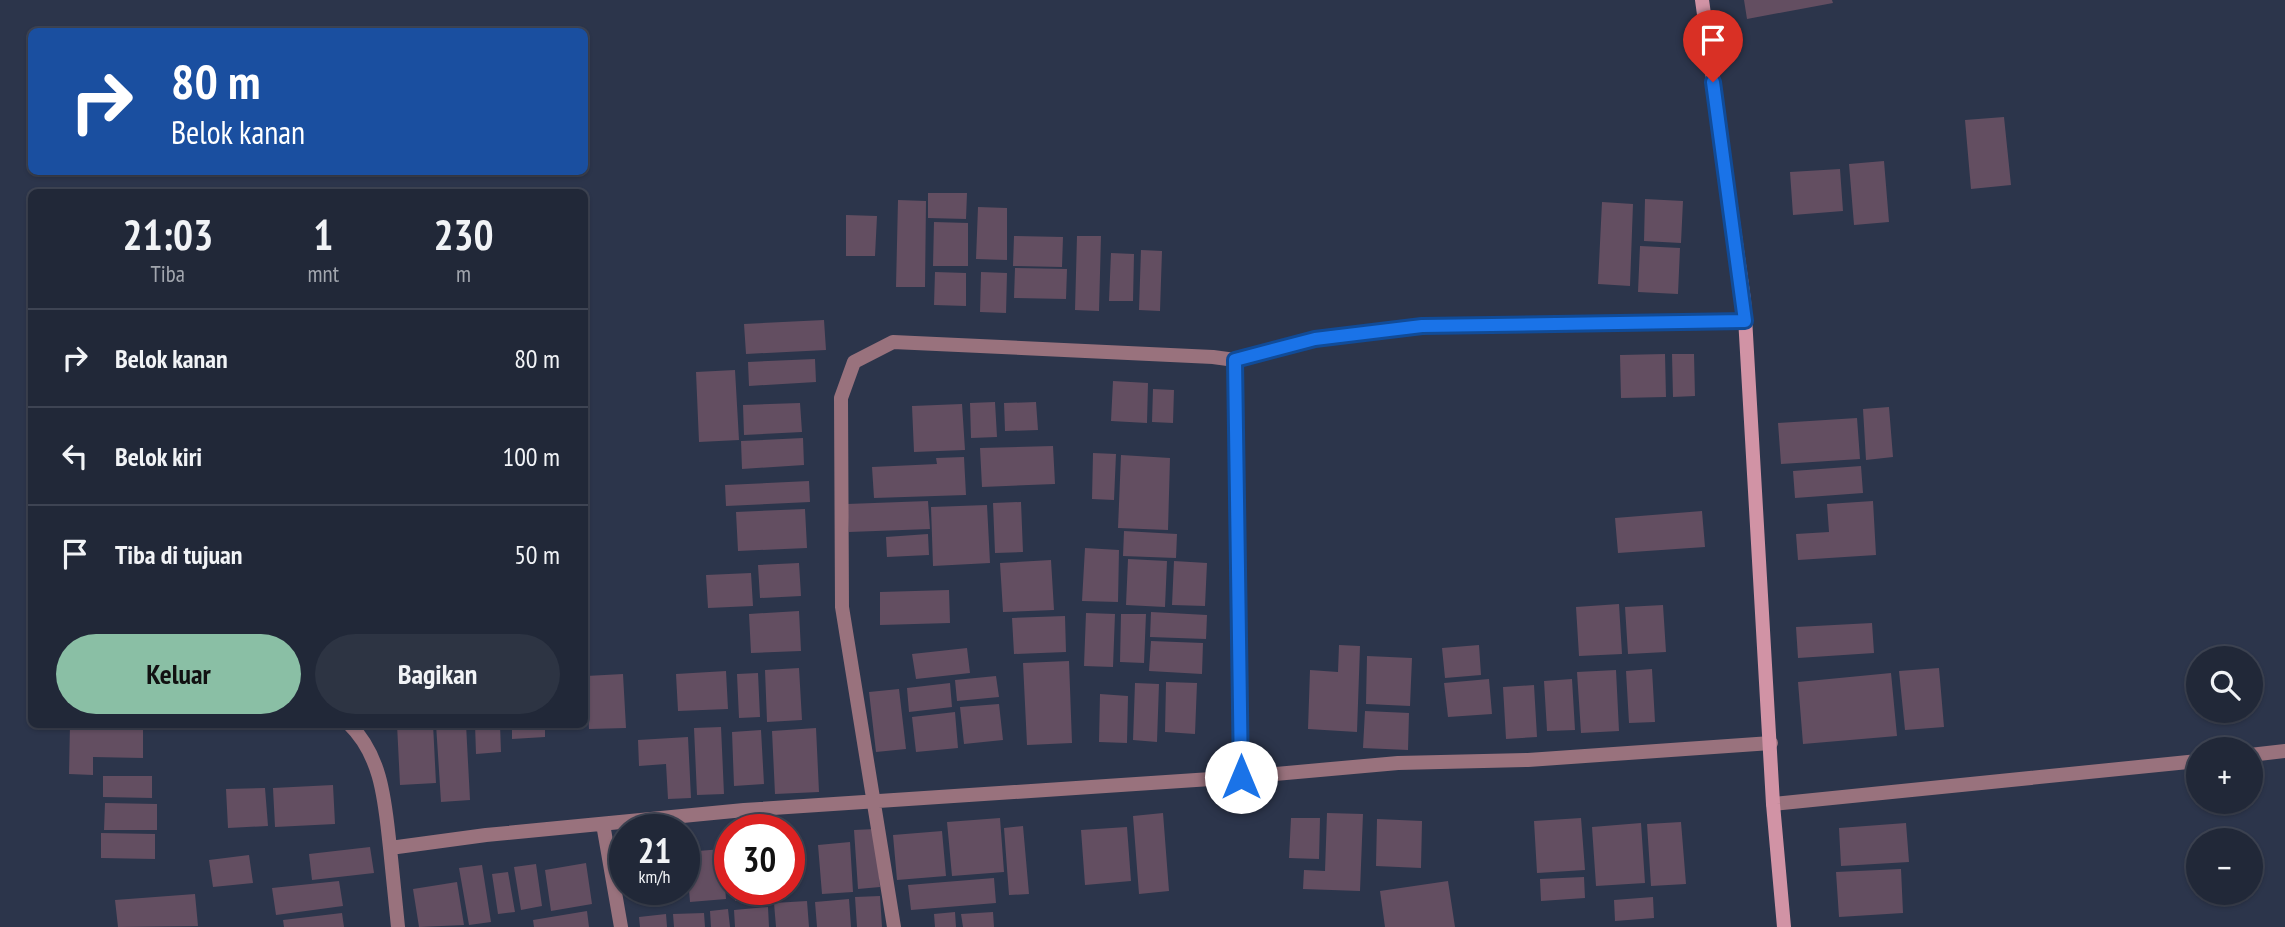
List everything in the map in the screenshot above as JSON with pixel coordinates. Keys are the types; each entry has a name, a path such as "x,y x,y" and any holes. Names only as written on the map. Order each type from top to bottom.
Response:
{"street":[{"path":"1702,0 1745,321 1773,804 1784,927"},
{"path":"894,927 842,607 841,398 854,362 893,342 1235,360 1315,339 1422,326 1745,321"},
{"path":"1235,360 1241,777"},
{"path":"352,728 368,751 383,785 398,927"},
{"path":"390,848 486,835 744,810 1241,777 1398,763 1528,760 1771,744"},
{"path":"2263,754 2285,751"},
{"path":"1773,804 2186,762"},
{"path":"603,824 621,927"}],"building":[{"path":"1744,0 1832,0 1833,3 1747,19"},
{"path":"2004,117 2011,185 1971,189 1965,120"},
{"path":"1884,161 1889,222 1854,225 1849,164"},
{"path":"1840,169 1843,211 1793,215 1790,172"},
{"path":"928,193 967,193 966,219 928,218"},
{"path":"1645,199 1683,201 1681,243 1644,241"},
{"path":"898,200 926,201 925,287 896,287"},
{"path":"1602,202 1633,204 1630,286 1598,284"},
{"path":"978,207 1007,208 1007,260 976,259"},
{"path":"846,215 877,216 875,256 846,256"},
{"path":"934,222 968,223 968,266 933,266"},
{"path":"1014,236 1063,237 1062,267 1013,266"},
{"path":"1077,236 1101,236 1099,311 1075,310"},
{"path":"1640,246 1680,248 1678,294 1638,292"},
{"path":"1141,250 1162,251 1160,311 1139,310"},
{"path":"1111,253 1134,254 1133,301 1109,301"},
{"path":"1015,268 1067,269 1066,299 1014,298"},
{"path":"935,272 966,273 966,306 934,305"},
{"path":"981,272 1007,273 1006,313 980,312"},
{"path":"824,320 826,350 746,354 744,324"},
{"path":"1665,354 1666,397 1621,398 1620,355"},
{"path":"1672,354 1694,354 1695,396 1673,397"},
{"path":"815,359 816,382 749,386 748,362"},
{"path":"735,370 739,440 699,442 696,372"},
{"path":"1113,381 1148,383 1147,423 1111,421"},
{"path":"1153,389 1174,390 1173,423 1152,422"},
{"path":"995,402 997,437 971,438 970,403"},
{"path":"1036,402 1038,430 1005,431 1004,403"},
{"path":"800,403 802,432 744,435 743,405"},
{"path":"962,404 965,450 914,452 912,406"},
{"path":"1889,407 1893,457 1866,460 1863,409"},
{"path":"1857,418 1860,459 1781,464 1778,423"},
{"path":"803,438 804,465 742,469 741,441"},
{"path":"1053,446 1055,484 982,487 980,448"},
{"path":"1093,453 1116,454 1114,500 1092,499"},
{"path":"1121,455 1170,458 1168,530 1118,528"},
{"path":"964,457 966,495 874,498 872,467 937,464 936,458"},
{"path":"1861,466 1863,493 1795,498 1793,471"},
{"path":"809,481 810,502 726,506 725,485"},
{"path":"928,501 930,529 849,532 847,504"},
{"path":"1873,501 1876,555 1798,560 1796,534 1829,532 1827,504"},
{"path":"1021,502 1023,552 995,553 993,503"},
{"path":"987,505 990,563 933,566 931,507"},
{"path":"805,509 807,548 738,551 736,512"},
{"path":"1702,511 1705,547 1618,553 1615,518"},
{"path":"1124,531 1177,534 1176,558 1123,556"},
{"path":"928,534 929,555 887,557 886,537"},
{"path":"1085,548 1119,550 1118,602 1082,601"},
{"path":"1128,559 1167,561 1165,607 1126,605"},
{"path":"1051,560 1054,610 1003,612 1000,563"},
{"path":"1174,561 1207,563 1205,606 1172,605"},
{"path":"799,563 801,596 760,598 758,565"},
{"path":"751,573 753,606 708,608 706,575"},
{"path":"949,590 950,623 880,625 880,592"},
{"path":"1619,604 1622,654 1579,656 1576,607"},
{"path":"1663,605 1666,652 1628,654 1625,607"},
{"path":"799,611 801,651 751,653 749,614"},
{"path":"1151,612 1207,615 1206,639 1150,637"},
{"path":"1086,613 1115,614 1113,667 1084,666"},
{"path":"1121,614 1146,614 1144,663 1120,662"},
{"path":"1065,616 1066,652 1014,654 1012,618"},
{"path":"1872,623 1874,653 1798,658 1796,627"},
{"path":"1151,641 1203,643 1202,674 1149,671"},
{"path":"1339,645 1360,646 1357,732 1308,729 1310,670 1338,672"},
{"path":"1479,645 1481,675 1445,678 1442,648"},
{"path":"967,648 970,673 916,679 912,654"},
{"path":"1367,656 1412,658 1410,706 1366,704"},
{"path":"1069,661 1072,743 1027,745 1023,663"},
{"path":"799,668 802,720 767,722 765,670"},
{"path":"1939,668 1944,727 1905,730 1899,671"},
{"path":"1652,669 1655,722 1629,723 1626,671"},
{"path":"1616,670 1619,731 1581,733 1577,672"},
{"path":"726,671 728,709 678,711 676,674"},
{"path":"758,673 760,717 739,718 737,674"},
{"path":"1891,673 1897,736 1803,744 1798,682"},
{"path":"623,674 626,728 589,729 588,676"},
{"path":"996,676 999,697 957,701 955,680"},
{"path":"1489,679 1492,714 1448,717 1444,683"},
{"path":"1572,679 1575,730 1547,731 1544,681"},
{"path":"1166,682 1197,683 1195,734 1165,732"},
{"path":"950,683 952,707 909,712 907,688"},
{"path":"1135,683 1159,684 1157,742 1133,740"},
{"path":"1534,685 1537,737 1506,739 1503,687"},
{"path":"899,689 906,749 876,752 869,692"},
{"path":"1100,694 1128,696 1127,743 1099,742"},
{"path":"999,704 1003,740 964,744 960,707"},
{"path":"1365,711 1409,713 1408,750 1363,748"},
{"path":"955,712 958,748 916,752 912,717"},
{"path":"721,727 724,794 697,795 694,728"},
{"path":"70,728 143,728 143,758 93,757 93,775 69,774"},
{"path":"397,728 433,728 436,783 400,785"},
{"path":"436,728 466,728 470,800 441,802"},
{"path":"475,728 500,728 501,752 476,754"},
{"path":"512,728 545,728 545,737 512,739"},
{"path":"816,728 819,792 775,794 772,731"},
{"path":"761,730 764,784 734,786 732,732"},
{"path":"688,737 691,798 668,799 666,764 639,766 638,740"},
{"path":"103,776 152,776 152,798 103,797"},
{"path":"333,785 335,824 275,827 273,788"},
{"path":"265,788 268,826 228,828 226,789"},
{"path":"105,803 157,804 157,830 104,830"},
{"path":"1163,813 1169,891 1139,894 1133,816"},
{"path":"1327,813 1363,814 1360,891 1303,889 1304,870 1325,871"},
{"path":"1000,818 1004,872 952,876 947,822"},
{"path":"1291,818 1320,818 1319,859 1289,858"},
{"path":"1581,818 1585,870 1537,873 1534,821"},
{"path":"1377,819 1422,821 1421,868 1376,866"},
{"path":"1681,822 1686,884 1651,886 1647,824"},
{"path":"1641,823 1645,883 1596,886 1592,827"},
{"path":"1906,823 1909,862 1841,866 1839,828"},
{"path":"1023,826 1029,894 1009,895 1004,828"},
{"path":"1127,827 1131,881 1085,885 1081,830"},
{"path":"875,829 880,887 858,889 854,830"},
{"path":"942,831 946,876 897,880 893,835"},
{"path":"101,833 155,834 155,859 101,858"},
{"path":"850,842 853,892 822,894 818,845"},
{"path":"370,847 374,873 312,880 309,854"},
{"path":"714,850 714,900 700,901 700,851"},
{"path":"249,855 253,883 213,887 209,860"},
{"path":"586,863 592,904 551,911 545,870"},
{"path":"536,864 542,906 521,910 514,867"},
{"path":"482,865 491,922 469,925 459,868"},
{"path":"1901,869 1903,913 1839,917 1836,872"},
{"path":"508,872 515,912 498,914 492,874"},
{"path":"1584,877 1585,898 1541,901 1540,879"},
{"path":"994,878 996,903 911,910 908,885"},
{"path":"339,881 343,906 276,915 272,888"},
{"path":"1448,881 1455,927 1385,927 1380,891"},
{"path":"457,882 464,925 419,927 413,889"},
{"path":"195,894 198,926 118,927 115,900"},
{"path":"880,896 882,927 857,927 855,897"},
{"path":"1653,897 1654,918 1615,921 1614,900"},
{"path":"849,899 851,927 817,927 815,902"},
{"path":"805,901 809,927 776,927 774,905 805,905"},
{"path":"768,907 769,927 735,927 734,910"},
{"path":"728,909 730,927 711,927 710,911"},
{"path":"587,911 589,927 534,927 533,920"},
{"path":"955,912 956,927 935,927 934,914"},
{"path":"993,912 994,927 963,927 961,914"},
{"path":"342,913 344,927 284,927 283,920"},
{"path":"704,913 705,927 674,927 673,914"},
{"path":"666,914 667,927 640,927 639,917"}],"route":[{"path":"1241,777 1235,360 1315,339 1422,326 1745,321 1713,82"}]}
